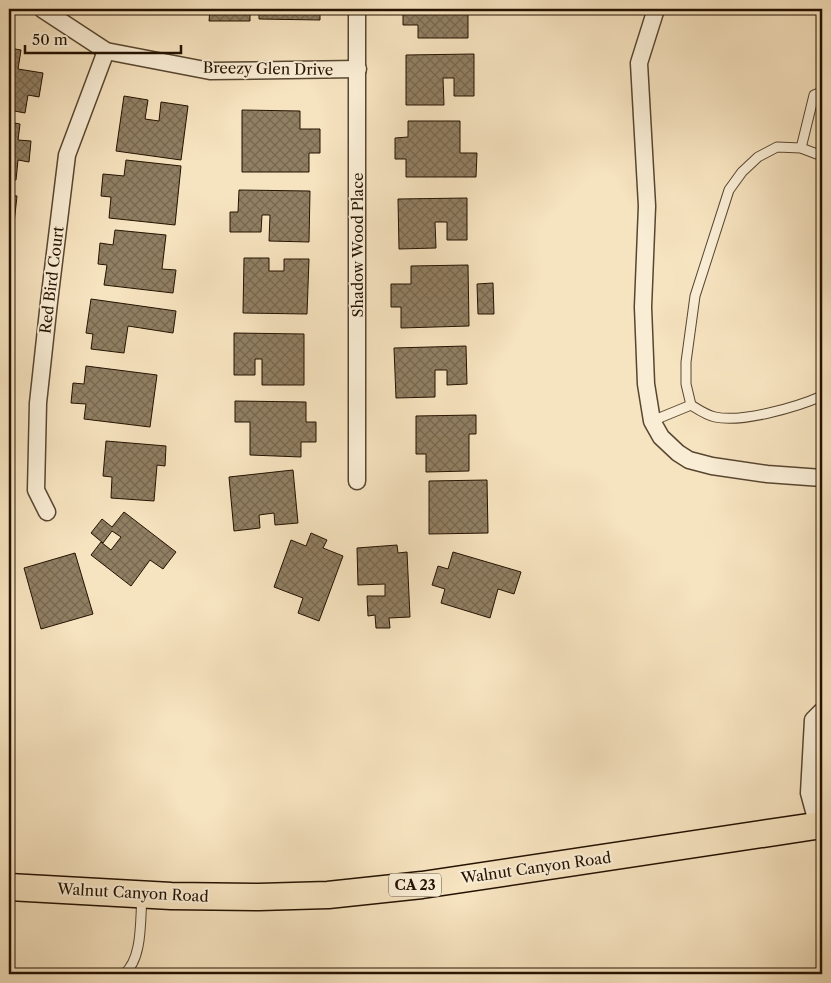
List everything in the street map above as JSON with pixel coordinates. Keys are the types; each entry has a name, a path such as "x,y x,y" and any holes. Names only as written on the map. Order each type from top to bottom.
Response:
{"main road":[{"name":"Walnut Canyon Road","path":"9,886 142,894 259,897 328,896 440,882 820,826"}],"street":[{"name":"Breezy Glen Drive","path":"42,9 106,51 210,71 358,70"},
{"name":"Shadow Wood Place","path":"357,9 357,480"},
{"path":"656,9 639,63 647,206 643,307 644,345 646,391 652,421 661,437 688,460 712,466 748,471 822,478"},
{"name":"Red Bird Court","path":"47,512 36,490 38,403 67,154 106,51"},
{"path":"820,826 809,792 813,720 822,711"}],"lane":[{"path":"801,148 814,95 822,92"},
{"path":"822,156 801,148 777,147 758,157 742,172 729,190 695,296 686,362 686,384 691,405 703,413 717,418 742,417 795,408 822,396"},
{"path":"652,421 691,405"},
{"path":"124,974 137,955 142,894"}],"building":[{"path":"210,9 250,9 250,21 209,21"},
{"path":"259,9 320,9 320,20 259,19"},
{"path":"403,9 468,9 468,38 418,38 418,25 403,25"},
{"path":"9,48 21,50 18,69 43,73 39,97 28,95 25,113 9,110"},
{"path":"474,54 474,96 454,96 454,78 443,78 444,105 406,105 406,55"},
{"path":"124,96 148,100 145,119 159,121 161,102 188,106 181,160 116,151"},
{"path":"242,110 300,111 300,129 320,129 320,153 309,153 309,172 242,172"},
{"path":"408,121 460,121 460,153 477,153 476,177 406,177 406,159 395,159 395,138 408,137"},
{"path":"9,122 20,124 18,140 31,141 29,162 18,160 16,180 9,179"},
{"path":"126,160 181,166 175,225 109,218 111,197 101,196 103,174 124,176"},
{"path":"239,190 310,191 309,242 269,241 270,215 262,215 261,232 230,232 230,212 238,212"},
{"path":"9,195 17,196 11,251 9,250"},
{"path":"467,198 467,240 447,240 447,222 435,222 436,248 399,249 398,199"},
{"path":"115,230 166,235 162,269 176,270 173,293 104,285 107,265 98,264 100,243 113,245"},
{"path":"244,258 269,258 269,271 284,271 284,259 309,259 307,314 243,313"},
{"path":"468,265 469,326 401,328 401,307 391,307 391,284 411,284 411,266"},
{"path":"9,276 12,277 9,299"},
{"path":"493,283 494,314 478,314 477,284"},
{"path":"91,299 176,311 173,333 128,326 124,353 91,349 93,334 86,333"},
{"path":"234,333 304,334 304,385 262,385 262,359 255,359 255,375 234,375"},
{"path":"466,346 467,384 447,385 447,370 435,370 435,397 396,398 394,348"},
{"path":"86,366 157,375 150,427 84,419 86,404 71,403 73,383 84,384"},
{"path":"235,401 306,402 306,422 316,422 316,442 301,442 301,457 250,455 250,422 235,422"},
{"path":"476,415 476,434 469,434 469,471 426,472 426,454 416,454 416,416"},
{"path":"106,441 166,446 165,466 157,465 154,501 111,498 112,477 103,476"},
{"path":"293,470 298,523 275,525 274,513 259,515 260,528 234,531 229,477"},
{"path":"487,480 488,533 429,534 429,481"},
{"path":"124,512 176,552 163,569 150,560 131,586 91,555 101,542 111,550 121,537 112,531 103,543 91,533 102,519 112,527"},
{"path":"311,533 327,540 323,548 343,556 319,621 298,613 303,598 274,587 291,540 306,546"},
{"path":"397,545 398,553 407,552 410,617 389,618 390,628 376,628 375,615 368,616 367,596 385,596 385,584 358,585 357,548"},
{"path":"453,552 521,572 514,594 498,589 490,618 441,603 445,589 432,585 438,566 448,569"},
{"path":"75,553 93,614 41,629 24,568"}]}
